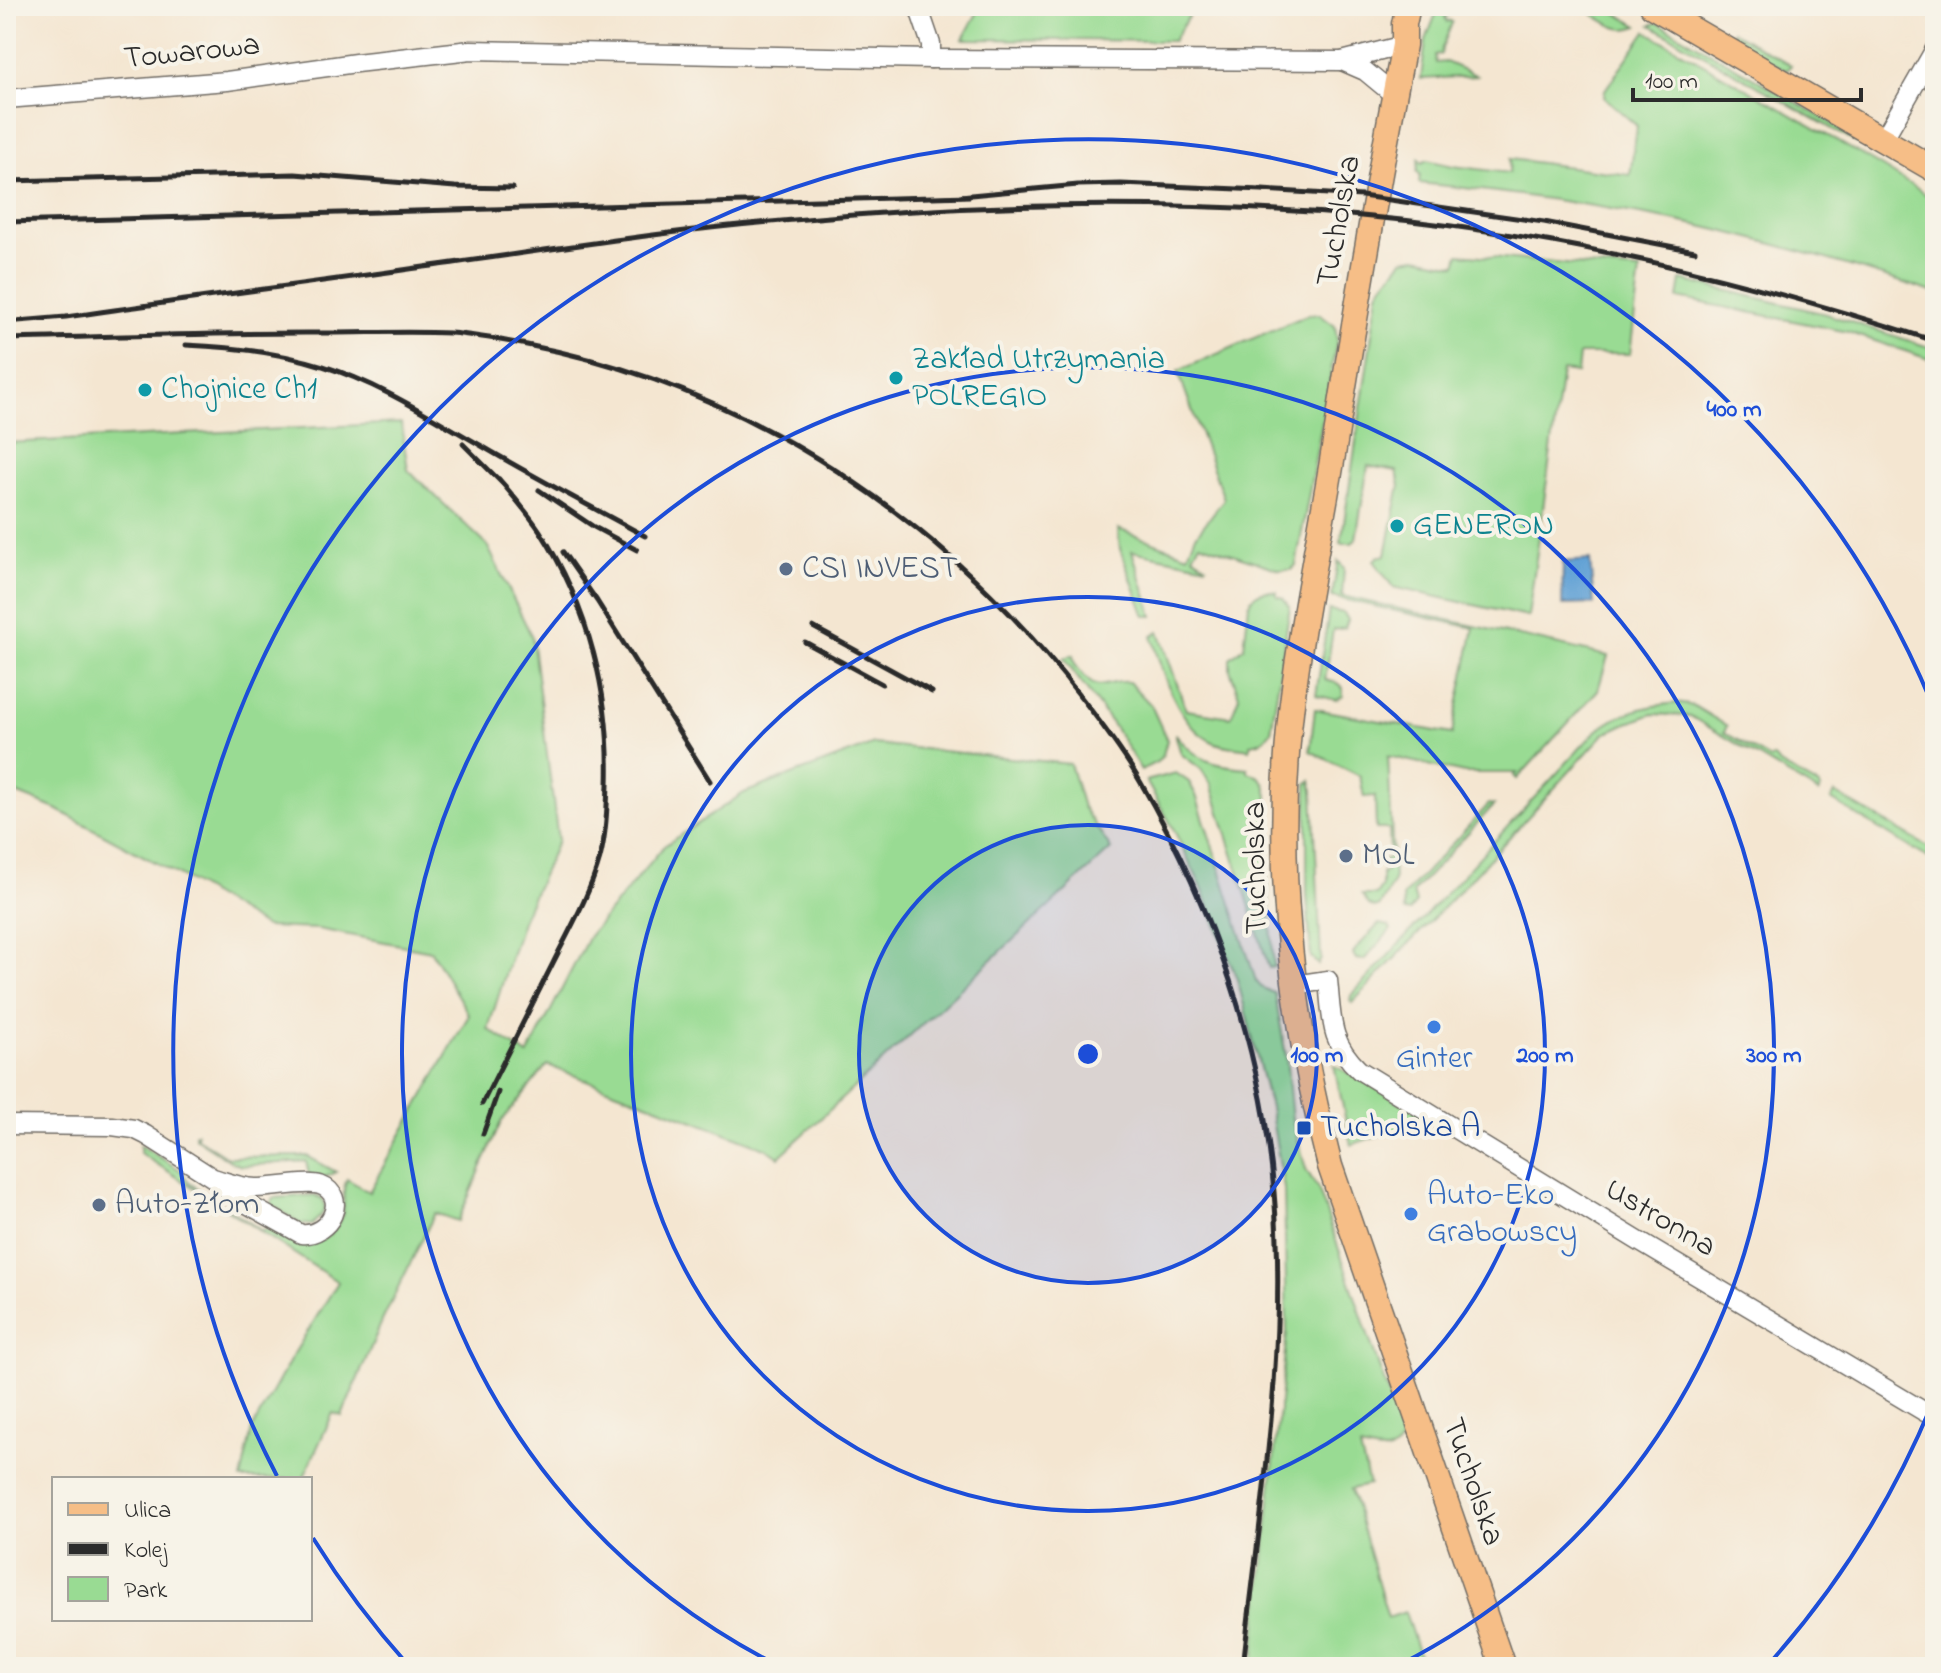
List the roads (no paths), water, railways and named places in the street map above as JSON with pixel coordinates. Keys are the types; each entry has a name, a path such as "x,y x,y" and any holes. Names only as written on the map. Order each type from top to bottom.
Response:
{"main road":[{"name":"Tucholska","path":"1408,6 1289,729 1284,849 1286,903 1294,985 1308,1076 1330,1166 1503,1667"},
{"name":"Tucholska","path":"1404,45 1425,6"},
{"path":"1652,6 1935,170"}],"street":[{"path":"918,6 931,44 931,59"},
{"name":"Towarowa","path":"6,99 227,81 471,50 931,59 1342,61 1404,45"},
{"path":"1883,140 1935,49"},
{"name":"Towarowa","path":"1342,61 1365,71 1394,95"},
{"name":"Ustronna","path":"1294,985 1328,980 1337,1042 1359,1070 1627,1235 1935,1418"},
{"path":"6,1125 125,1127 142,1132 213,1178 238,1199 301,1234 313,1235 321,1230 328,1224 335,1207 333,1199 320,1185 248,1188 213,1178"}],"water":[{"path":"1590,560 1594,604 1562,605 1563,562"}],"railway":[{"path":"6,181 295,174 455,187 513,188"},
{"path":"960,196 1121,184 1362,196 1544,222 1695,251"},
{"path":"6,222 970,196"},
{"path":"6,322 66,317 737,225 926,210 1144,205 1361,216 1507,234 1723,279 1935,341"},
{"path":"6,339 248,333 450,333 527,345 609,365 689,393 765,429 838,472 907,521 971,576 1030,636 1114,741 1167,831 1212,929 1246,1032 1258,1085 1274,1192 1277,1311 1270,1430 1243,1667"},
{"path":"186,345 272,354 344,373 404,401 645,536"},
{"path":"463,444 505,486"},
{"path":"482,1104 591,885 604,840 608,785 606,718 594,653 584,621 572,590 540,531 499,479"},
{"path":"539,490 594,527 637,550"},
{"path":"563,552 710,781"},
{"path":"813,627 932,692"},
{"path":"805,642 882,684"},
{"path":"483,1134 498,1092"}],"place":[{"name":"Zakład Utrzymania POLREGIO","path":"896,378"},
{"name":"Chojnice Ch1","path":"145,390"},
{"name":"GENERON","path":"1397,526"},
{"name":"CSI INVEST","path":"786,569"},
{"name":"MOL","path":"1346,856"},
{"name":"Ginter","path":"1434,1027"},
{"name":"Tucholska A","path":"1304,1128"},
{"name":"Auto-Złom","path":"99,1205"},
{"name":"Auto-Eko Grabowscy","path":"1411,1214"}]}
